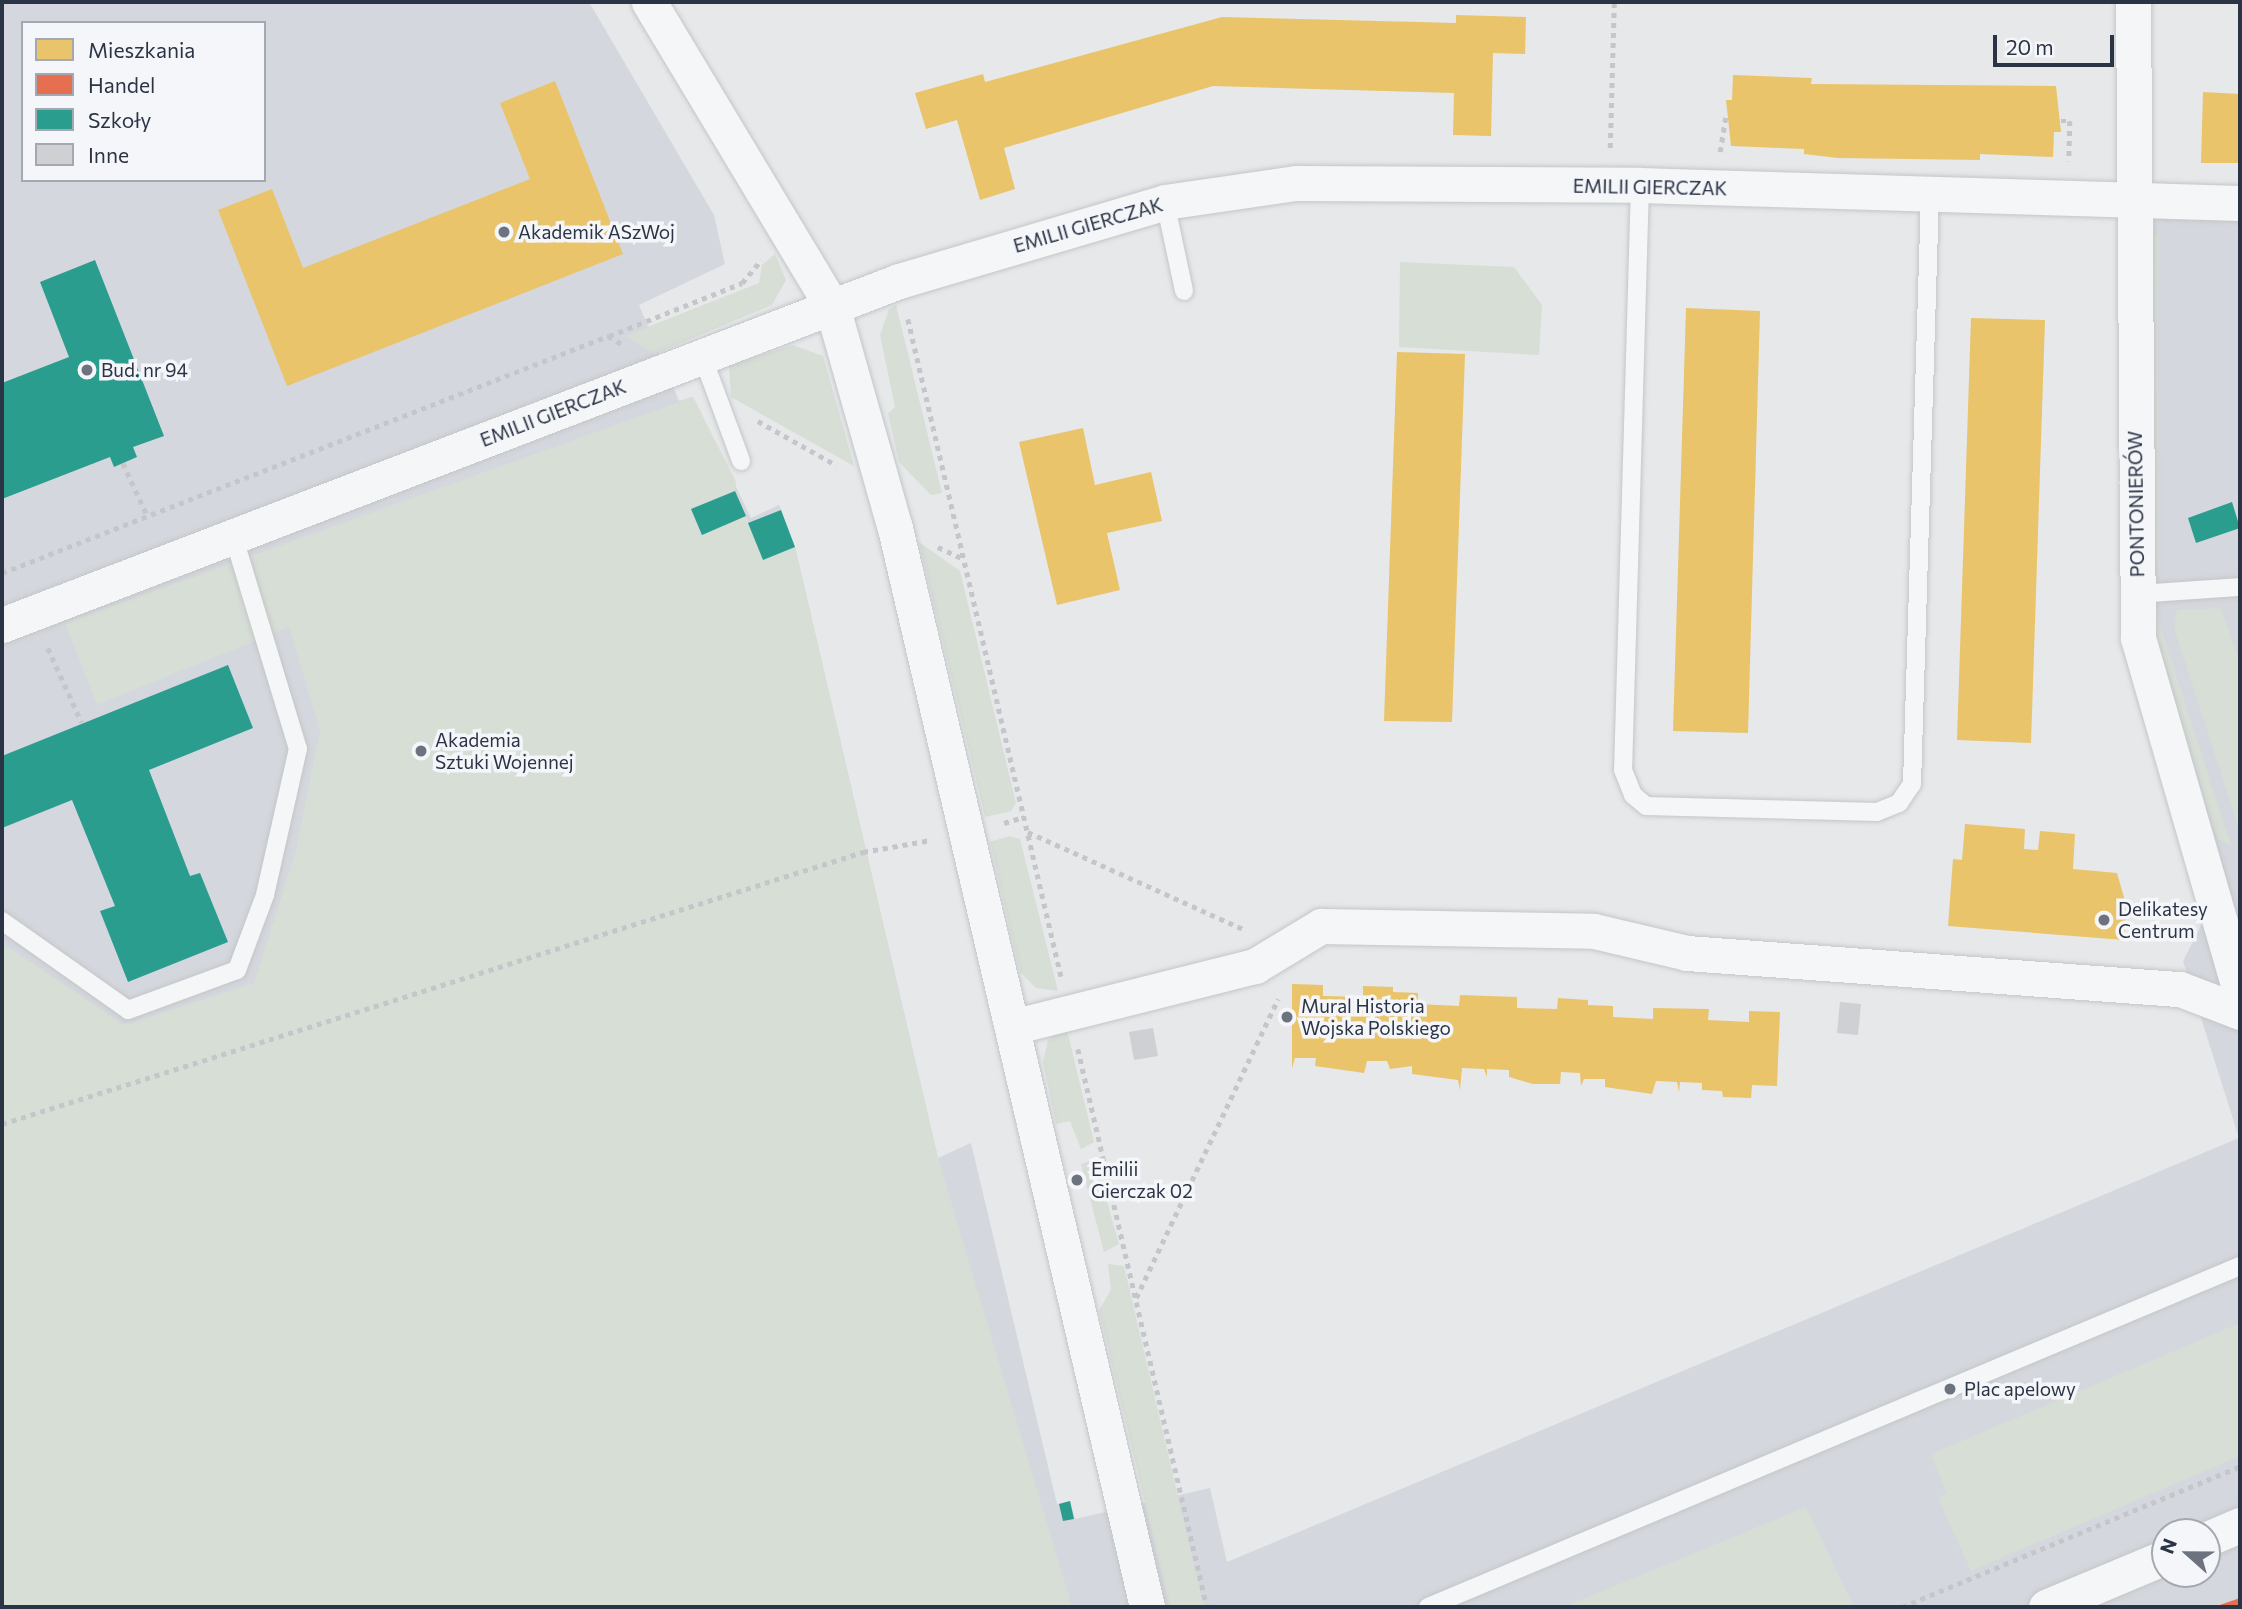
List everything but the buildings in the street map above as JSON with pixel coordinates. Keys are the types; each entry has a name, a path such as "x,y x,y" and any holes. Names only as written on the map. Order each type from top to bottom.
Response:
{"street":[{"path":"649,2 832,306 895,528 1147,1607"},
{"name":"PONTONIERÓW","path":"2133,2 2138,638 2240,991"},
{"name":"EMILII GIERCZAK","path":"2,625 899,281 1165,202 1296,183 1640,185 2240,203"},
{"path":"1012,1027 1255,966 1321,926 1594,931 1687,953 2180,989 2240,1013"},
{"path":"2180,989 2225,942"},
{"path":"2221,1533 2240,1525"},
{"path":"2046,1607 2151,1563"}],"lane":[{"path":"1640,185 1623,770 1633,794 1646,806 1878,812 1899,803 1912,784 1930,195"},
{"path":"1165,202 1184,291"},
{"path":"703,358 741,461"},
{"path":"2,921 128,1010 237,970 265,895 298,749 233,535"},
{"path":"2137,594 2240,587"},
{"path":"1428,1607 2240,1266"}],"path":[{"path":"1610,159 1614,2"},
{"path":"1719,163 1726,114"},
{"path":"608,337 742,283 787,230"},
{"path":"899,281 1207,1607"},
{"path":"123,463 147,515"},
{"path":"1027,831 1280,951"},
{"path":"2,1124 863,852 966,834"},
{"path":"1135,1298 1281,993"},
{"path":"1902,1607 2240,1466"}],"shaded area":[{"name":"Akademia Sztuki Wojennej","path":"2,2 589,2 714,215 725,264 639,305 679,401 693,397 751,518 779,505 795,547 938,1158 971,1143 1057,1504 1070,1501 1075,1519 1210,1488 1227,1562 2239,1138 2183,961 2204,920 2123,649 2118,186 2240,188 2240,1607 2,1607"},
{"path":"2159,232 2159,572 2151,541 2150,246"},
{"path":"775,254 786,280 772,305 655,354 625,336 759,283 762,265"},
{"path":"1400,262 1514,267 1542,305 1539,355 1399,347"},
{"path":"896,305 942,493 931,495 899,462 888,413 895,407 880,335 889,309"},
{"path":"793,345 823,356 854,466 731,397 729,365"},
{"path":"693,397 736,482 735,491 691,509 701,535 746,516 763,559 795,547 938,1158 1072,1607 2,1607 2,943 124,1025 254,983 295,854 320,731 289,627 97,705 65,623"},
{"path":"919,542 960,571 1016,803 1011,811 985,817"},
{"path":"2221,608 2240,663 2240,832 2174,628 2177,610"},
{"path":"2156,609 2231,845 2217,839 2153,634"},
{"path":"1010,836 1020,839 1058,991 1036,988 1020,972 990,842"},
{"path":"1066,1026 1094,1142 1081,1149 1070,1121 1056,1124 1043,1062 1048,1040"},
{"path":"1095,1159 1119,1244 1104,1252 1081,1164"},
{"path":"1108,1264 1124,1266 1204,1607 1170,1607 1099,1310 1111,1290"},
{"path":"2240,1323 2240,1456 1971,1571 1938,1498 1946,1493 1931,1454"},
{"path":"1806,1507 1854,1607 1563,1607"}],"place":[{"name":"Akademik ASzWoj","path":"504,232"},
{"name":"Bud. nr 94","path":"87,370"},
{"name":"Akademia Sztuki Wojennej","path":"421,751"},
{"name":"Delikatesy Centrum","path":"2104,920"},
{"name":"Mural Historia Wojska Polskiego","path":"1287,1017"},
{"name":"Emilii Gierczak 02","path":"1077,1180"},
{"name":"Plac apelowy","path":"1950,1389"}]}
